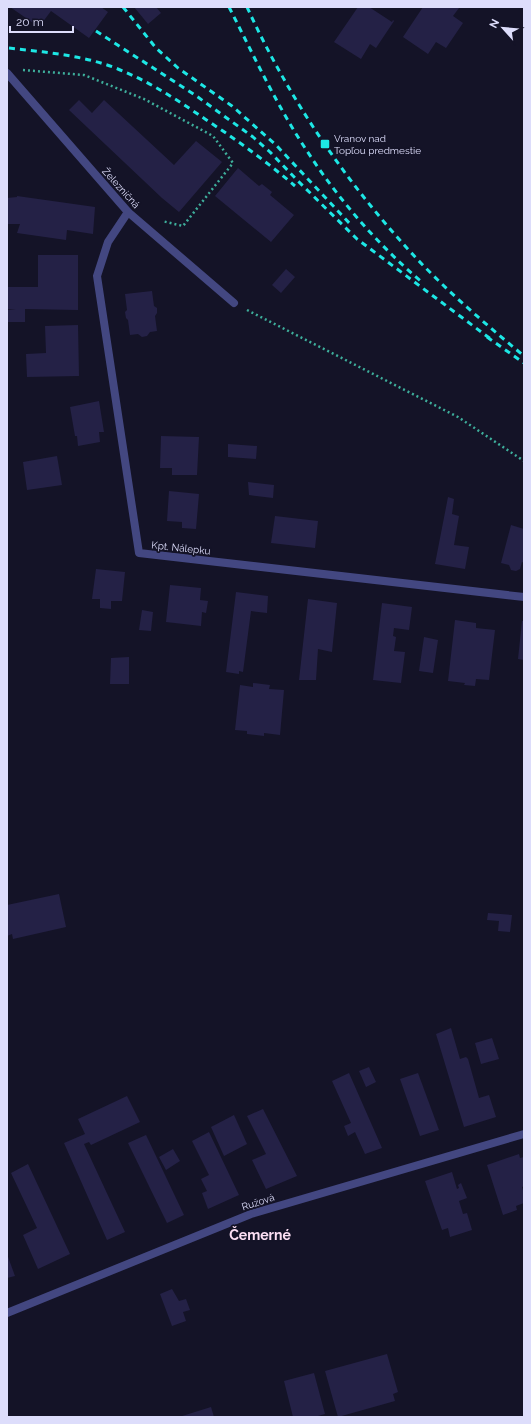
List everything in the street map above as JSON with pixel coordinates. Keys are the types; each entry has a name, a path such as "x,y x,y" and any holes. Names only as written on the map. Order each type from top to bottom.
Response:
{"street":[{"name":"Železničná","path":"7,73 128,212 234,303"},
{"name":"Kpt. Nálepku","path":"128,212 108,242 97,276 139,553 524,597"},
{"name":"Ružová","path":"7,1313 251,1214 524,1134"}],"path":[{"path":"22,70 84,75 144,99 213,136 233,163 183,226 157,220"},
{"path":"234,303 458,416 524,461"}],"building":[{"path":"10,7 101,7 108,12 89,38 51,11 39,27"},
{"path":"134,7 156,7 161,13 148,24"},
{"path":"358,7 369,7 392,22 393,20 394,21 376,48 370,44 361,59 334,42"},
{"path":"423,7 458,7 459,8 453,16 463,23 446,48 436,42 428,54 403,37"},
{"path":"79,100 92,113 104,100 174,165 196,141 222,162 179,212 162,198 69,110"},
{"path":"238,168 259,186 262,184 272,192 270,195 294,215 271,242 215,196"},
{"path":"17,196 95,207 93,234 67,230 66,240 17,233 20,224 7,224 7,198"},
{"path":"38,255 78,255 78,310 25,309 25,322 8,322 7,310 16,309 7,309 7,287 38,287"},
{"path":"286,269 295,277 281,293 272,285"},
{"path":"152,291 154,306 157,308 157,313 155,316 157,331 150,332 147,336 142,337 138,334 130,335 128,320 125,312 127,310 125,294"},
{"path":"78,325 79,376 27,377 26,354 46,353 45,326"},
{"path":"99,401 104,432 99,432 100,442 78,446 70,407"},
{"path":"161,436 199,437 197,475 172,475 172,468 160,468"},
{"path":"228,444 257,446 256,459 228,457"},
{"path":"57,456 62,485 27,490 23,462"},
{"path":"248,482 274,485 273,498 249,495"},
{"path":"169,491 199,494 196,529 182,528 182,522 167,521"},
{"path":"448,497 454,499 452,514 459,516 454,545 469,547 465,569 435,564"},
{"path":"275,516 318,521 315,548 271,543"},
{"path":"511,525 524,529 524,563 522,562 520,569 516,571 511,570 509,565 501,563"},
{"path":"96,569 125,572 122,601 111,601 111,609 100,608 100,599 92,599"},
{"path":"170,585 201,588 200,600 208,601 206,613 202,612 201,626 166,622"},
{"path":"236,592 268,596 267,613 251,611 243,672 239,671 239,674 226,672"},
{"path":"308,599 337,603 332,652 318,649 316,680 299,680"},
{"path":"382,603 412,607 409,630 394,628 393,636 396,637 394,651 405,652 401,683 373,680"},
{"path":"142,610 153,612 151,631 139,630"},
{"path":"455,620 476,623 476,628 495,630 489,680 476,679 475,686 448,681"},
{"path":"522,621 524,621 524,660 518,659"},
{"path":"424,637 438,640 433,673 419,671"},
{"path":"129,657 129,684 110,684 111,658"},
{"path":"253,683 270,685 269,689 284,690 280,735 264,733 264,736 247,734 247,731 235,730 240,685 253,687"},
{"path":"59,894 66,927 13,939 12,934 7,936 7,905"},
{"path":"488,913 512,915 510,932 498,931 499,921 487,920"},
{"path":"451,1028 460,1059 466,1057 468,1059 479,1098 489,1095 496,1117 464,1127 436,1034"},
{"path":"492,1038 499,1059 481,1064 475,1043"},
{"path":"369,1067 376,1082 366,1087 359,1071"},
{"path":"349,1073 382,1148 365,1154 355,1132 348,1136 344,1126 351,1123 332,1081"},
{"path":"418,1073 439,1130 420,1136 400,1079"},
{"path":"127,1096 140,1122 91,1145 89,1142 84,1144 125,1232 107,1240 64,1143 85,1134 78,1119"},
{"path":"263,1109 297,1176 266,1189 252,1160 266,1154 247,1116"},
{"path":"234,1115 247,1144 224,1156 211,1127"},
{"path":"209,1132 239,1195 208,1209 202,1193 207,1191 201,1179 209,1175 192,1141"},
{"path":"146,1135 184,1215 167,1223 128,1143"},
{"path":"173,1149 180,1161 166,1170 159,1157"},
{"path":"519,1154 520,1158 524,1157 524,1186 522,1187 524,1203 516,1206 517,1210 503,1215 487,1165"},
{"path":"28,1164 70,1254 38,1269 23,1235 37,1228 11,1173"},
{"path":"452,1172 457,1189 459,1188 458,1185 461,1183 467,1198 459,1201 463,1214 467,1213 472,1230 450,1237 448,1228 442,1230 425,1181"},
{"path":"7,1254 15,1276 7,1278"},
{"path":"172,1289 179,1301 186,1299 190,1310 183,1312 186,1321 172,1326 160,1294"},
{"path":"387,1354 398,1392 393,1394 395,1401 338,1417 325,1371"},
{"path":"314,1373 325,1414 318,1417 293,1417 284,1381"},
{"path":"211,1407 214,1417 179,1417"}],"railway":[{"path":"123,7 156,48 178,68 232,106 276,145 352,226"},
{"path":"229,7 276,99 296,134 319,169 360,221 390,253 423,283"},
{"path":"247,7 263,40 298,103 317,133 359,192 382,220 433,276 524,356"},
{"path":"96,31 195,95 253,137 357,239 492,340"},
{"path":"9,48 62,54 100,63 126,72 172,97 229,135 295,186"},
{"path":"487,337 524,363"}],"place":[{"name":"Vranov nad Topľou predmestie","path":"325,144"}],"district":[{"name":"Čemerné","path":"260,1235"}]}
